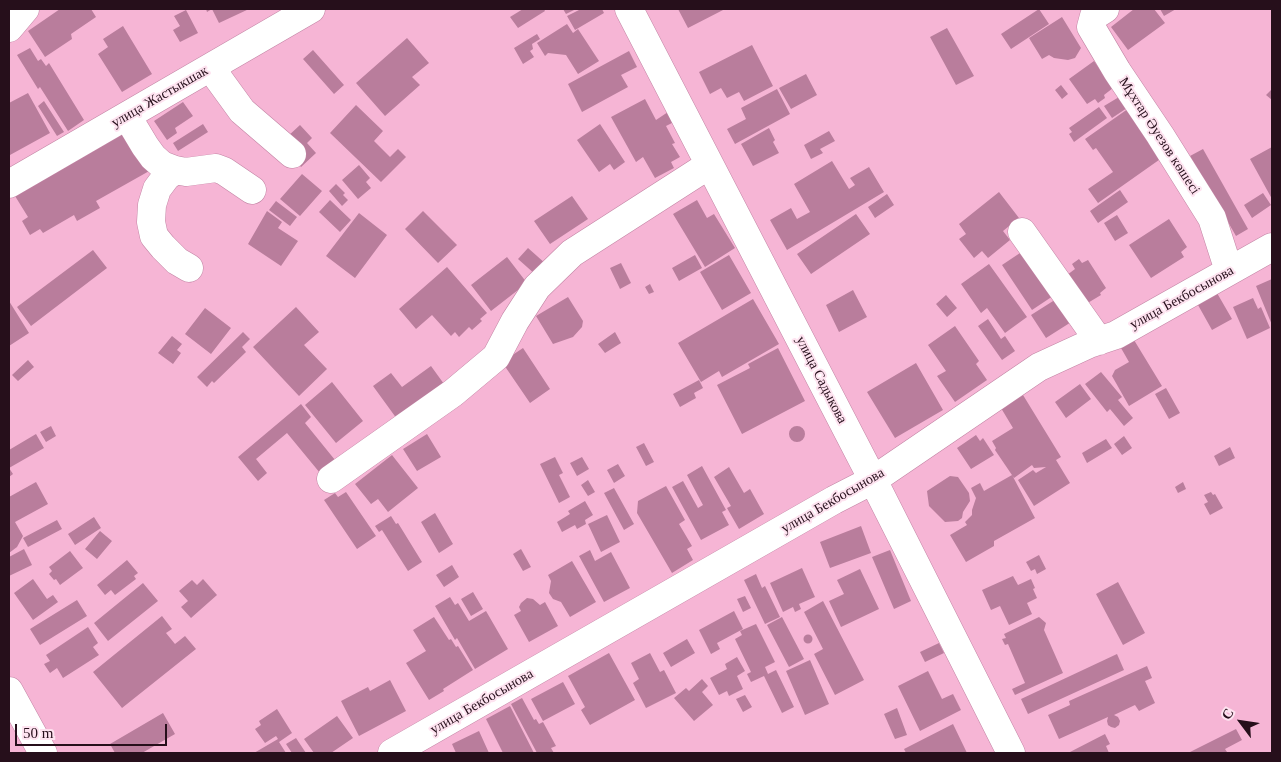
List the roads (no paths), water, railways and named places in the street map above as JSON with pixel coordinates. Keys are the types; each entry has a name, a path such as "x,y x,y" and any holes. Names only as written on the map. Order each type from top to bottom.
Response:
{"street":[{"path":"9,28 26,9"},
{"name":"улица Жастыкшак","path":"9,184 311,9"},
{"name":"улица Садыкова","path":"629,9 873,480 1011,753"},
{"name":"Мұхтар Әуезов көшесі","path":"1092,15 1117,71 1212,218 1229,271"},
{"path":"216,64 218,78 242,111 292,154"},
{"path":"127,116 163,171"},
{"path":"331,479 452,393 496,357 537,287 572,253 709,165"},
{"path":"163,171 186,172 216,168 224,170 252,190"},
{"path":"163,171 152,205 151,222 154,236 177,261 189,268"},
{"path":"1022,232 1099,341"},
{"name":"улица Бекбосынова","path":"392,753 834,500 873,480 1039,367 1116,335 1272,247"},
{"path":"9,691 43,753"}]}
